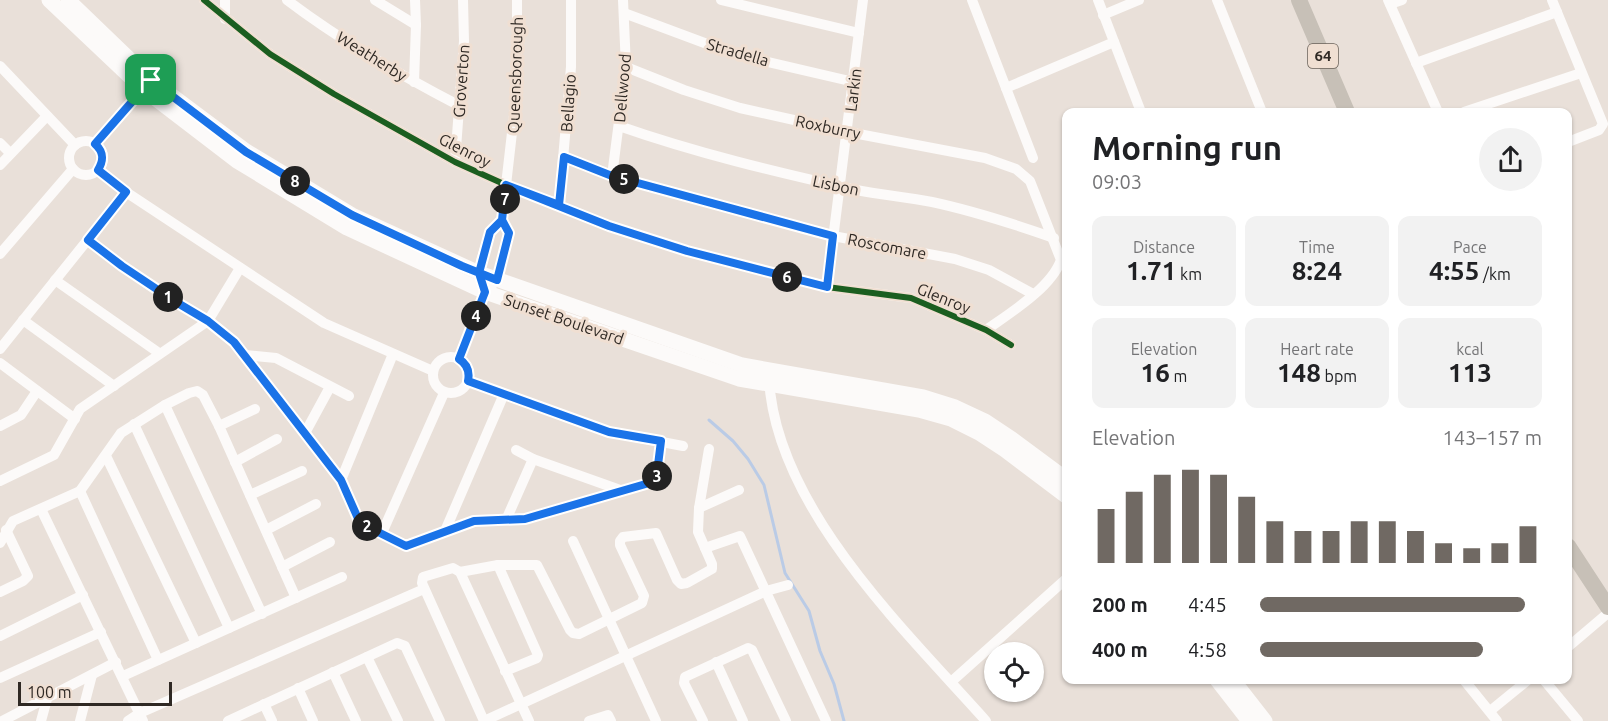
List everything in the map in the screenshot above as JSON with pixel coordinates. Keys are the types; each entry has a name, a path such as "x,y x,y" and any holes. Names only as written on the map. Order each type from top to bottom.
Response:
{"main road":[{"name":"Sunset Boulevard","path":"49,0 237,162 347,228 485,292 739,379 769,377 923,397 955,407 985,421 1062,476"},
{"name":"Sunset Boulevard","path":"68,0 147,84 246,152 342,209 479,273 742,365 769,377 951,419 1005,450 1062,493"},
{"name":"64","path":"1299,0 1345,108"},
{"path":"1572,552 1608,607"},
{"path":"1220,684 1249,721"},
{"path":"1236,684 1265,721"}],"street":[{"name":"Glenroy","path":"204,0 270,54 334,94 455,162 506,185 609,226 687,251 827,287 911,298 986,330 1011,345"},
{"path":"225,0 225,19"},
{"name":"Weatherby","path":"287,0 313,20 414,82 460,106"},
{"path":"375,0 416,24"},
{"path":"414,82 415,0"},
{"name":"Groverton","path":"455,162 464,41 463,0"},
{"name":"Queensborough","path":"502,220 517,89 517,0"},
{"name":"Bellagio","path":"559,205 571,67 571,0"},
{"name":"Dellwood","path":"612,176 626,67 622,0"},
{"path":"722,0 859,33"},
{"name":"Larkin","path":"827,287 863,0"},
{"path":"972,0 1033,158"},
{"path":"1098,0 1139,108"},
{"path":"1103,15 1139,0"},
{"path":"1217,0 1260,108"},
{"path":"1402,0 1389,2 1436,108"},
{"path":"1552,0 1603,124 1599,130 1572,140"},
{"path":"1416,63 1557,12"},
{"name":"Stradella","path":"624,13 734,54 854,82"},
{"path":"1006,88 1114,42"},
{"path":"0,66 75,145"},
{"name":"Roxburry","path":"626,67 684,90 740,108 848,132 985,158 1016,169 1030,181 1054,238"},
{"path":"1476,108 1581,73"},
{"path":"95,144 147,84"},
{"path":"0,165 47,116"},
{"name":"Lisbon","path":"619,126 743,164 839,186 963,210 1054,238"},
{"path":"85,141 95,144 102,153 103,159 98,170 83,174 73,170 69,154 75,145 85,141"},
{"path":"0,143 10,153"},
{"name":"Roscomare","path":"564,157 612,176 833,236 955,259 988,270 1034,294"},
{"path":"0,254 73,170"},
{"path":"98,170 126,192 324,323 433,371"},
{"path":"0,349 126,192"},
{"path":"459,359 485,292 497,280 509,233 502,220 490,232 479,273 485,292"},
{"path":"986,330 1034,294 1058,269 1061,260 1054,238"},
{"path":"88,240 149,285 208,321 234,342 341,480 360,523 406,546 474,521 525,519 656,481 661,441"},
{"path":"0,481 54,455 80,409 208,321 240,268"},
{"path":"55,280 159,353"},
{"path":"23,320 114,386"},
{"path":"341,480 393,354"},
{"path":"245,356 276,358 349,396"},
{"path":"453,357 459,359 466,366 468,381 456,393 444,393 433,381 433,371 443,359 453,357"},
{"path":"0,363 75,419"},
{"path":"769,377 774,416 785,449 803,490 820,520 880,605 986,721"},
{"path":"468,381 609,432 683,446"},
{"path":"305,433 330,387"},
{"path":"0,426 21,415 37,391"},
{"path":"0,543 13,521 80,491 121,433 165,405 197,391 203,395 219,426 296,598"},
{"path":"382,533 444,393"},
{"path":"445,531 504,394"},
{"path":"165,405 262,614"},
{"path":"219,426 255,409"},
{"path":"134,424 229,628"},
{"path":"235,462 277,439"},
{"path":"460,572 498,565 537,564 570,630 579,634 644,600 620,545 623,537 656,533 677,580 681,584 687,583 712,569 698,532 699,508 709,449"},
{"path":"516,450 533,459 623,491"},
{"path":"106,456 196,643"},
{"path":"506,519 533,459"},
{"path":"250,495 303,471"},
{"path":"699,508 739,490"},
{"path":"80,491 158,660"},
{"path":"266,530 316,504"},
{"path":"41,509 142,717"},
{"path":"0,592 23,581 28,576 6,530"},
{"path":"705,548 740,536 826,721"},
{"path":"282,567 330,542"},
{"path":"573,542 656,721"},
{"path":"498,565 538,655 537,658 505,672"},
{"path":"529,721 521,704 505,672 460,572 453,568 423,577 423,589 484,721 521,704 626,656 766,591 788,585"},
{"path":"123,676 342,577"},
{"path":"951,682 1062,583"},
{"path":"128,721 142,717 423,589"},
{"path":"0,636 83,595"},
{"path":"1572,644 1608,613"},
{"path":"0,678 101,632"},
{"path":"228,721 401,643 405,646 440,721"},
{"path":"703,721 684,680 685,677 744,648 752,650 786,721"},
{"path":"367,657 398,721"},
{"path":"2,721 116,662"},
{"path":"716,662 743,721"},
{"path":"333,672 356,721"},
{"path":"80,721 92,675"},
{"path":"1467,684 1497,721"},
{"path":"1490,711 1523,684"},
{"path":"1547,684 1578,721"},
{"path":"298,688 313,721"},
{"path":"41,721 47,699"},
{"path":"264,704 272,721"},
{"path":"589,721 604,714 608,715 611,721"}],"waterway":[{"path":"709,420 733,441 748,459 764,485 785,573 809,611 844,721"}],"cycle path":[{"path":"204,0 270,54 334,94 455,162 506,185 609,226 687,251 827,287 911,298 986,330 1011,345"},
{"path":"88,240 149,285 208,321 234,342 341,480 360,523 407,546 474,521 526,519 656,481 661,441"}],"route":[{"path":"151,80 95,144 100,148 103,159 98,170 126,192 88,240 149,285 208,321 234,342 341,480 360,523 406,546 474,521 525,519 656,481 661,441 609,432 468,381 468,370 459,359 485,292 479,273 490,232 502,220 506,185 559,205 564,157 612,176 833,236 827,287 687,251 609,226 506,185 502,220 509,233 497,280 479,273 462,266 352,215 246,152 151,80"}]}
